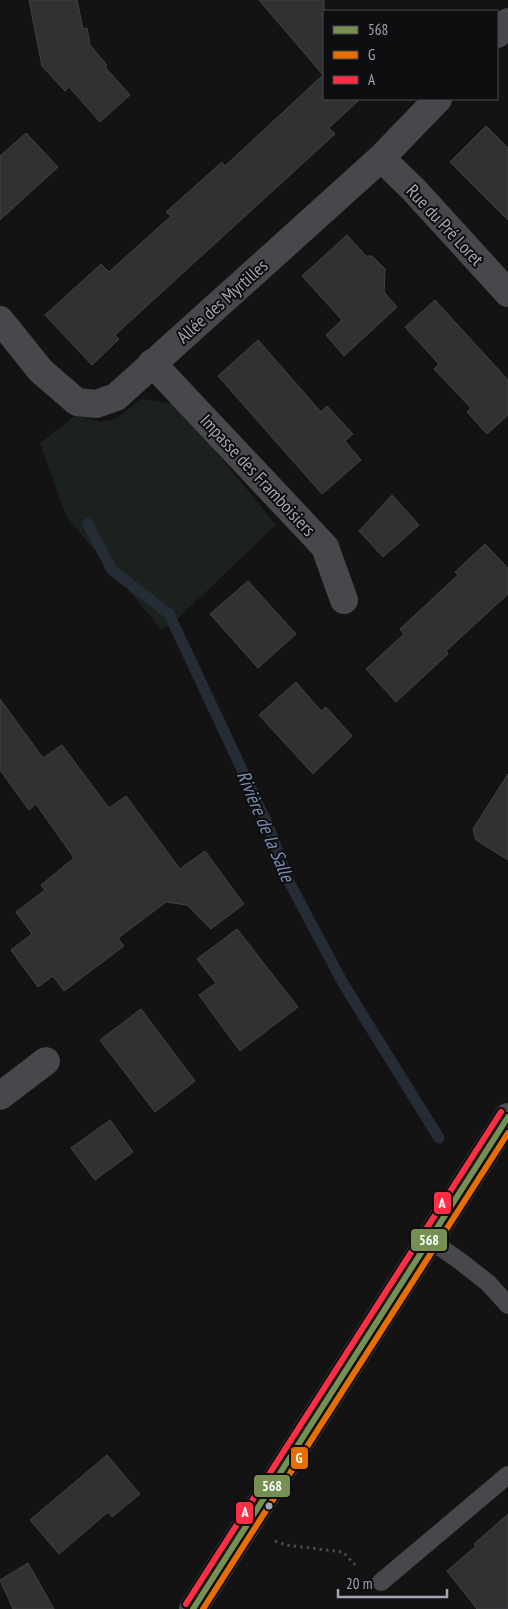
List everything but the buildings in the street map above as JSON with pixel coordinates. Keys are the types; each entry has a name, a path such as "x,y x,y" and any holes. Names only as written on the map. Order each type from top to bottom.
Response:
{"main road":[{"path":"193,1609 508,1116"}],"street":[{"path":"498,33 508,22"},
{"name":"Allée des Myrtilles","path":"0,320 41,371 77,402 96,404 116,397 152,362 381,158 437,100"},
{"name":"Rue du Pré Loret","path":"381,158 414,190 508,293"},
{"name":"Impasse des Framboisiers","path":"152,362 325,547 344,600"},
{"path":"0,1096 46,1061"}],"lane":[{"path":"430,1240 460,1260 488,1283 508,1305"},
{"path":"381,1582 508,1475"}],"path":[{"path":"245,1528 286,1546 343,1552 364,1574 381,1582"}],"shaded area":[{"path":"141,399 177,404 276,525 172,624 161,629 66,516 40,443 76,415 100,422 116,419"}],"waterway":[{"name":"Rivière de la Salle","path":"88,524 112,570 169,614 268,825 288,880 344,985 439,1138"}],"transit line":[{"name":"A","path":"186,1604 501,1112"},
{"name":"568","path":"193,1609 508,1117"},
{"name":"G","path":"203,1609 508,1133"}]}
